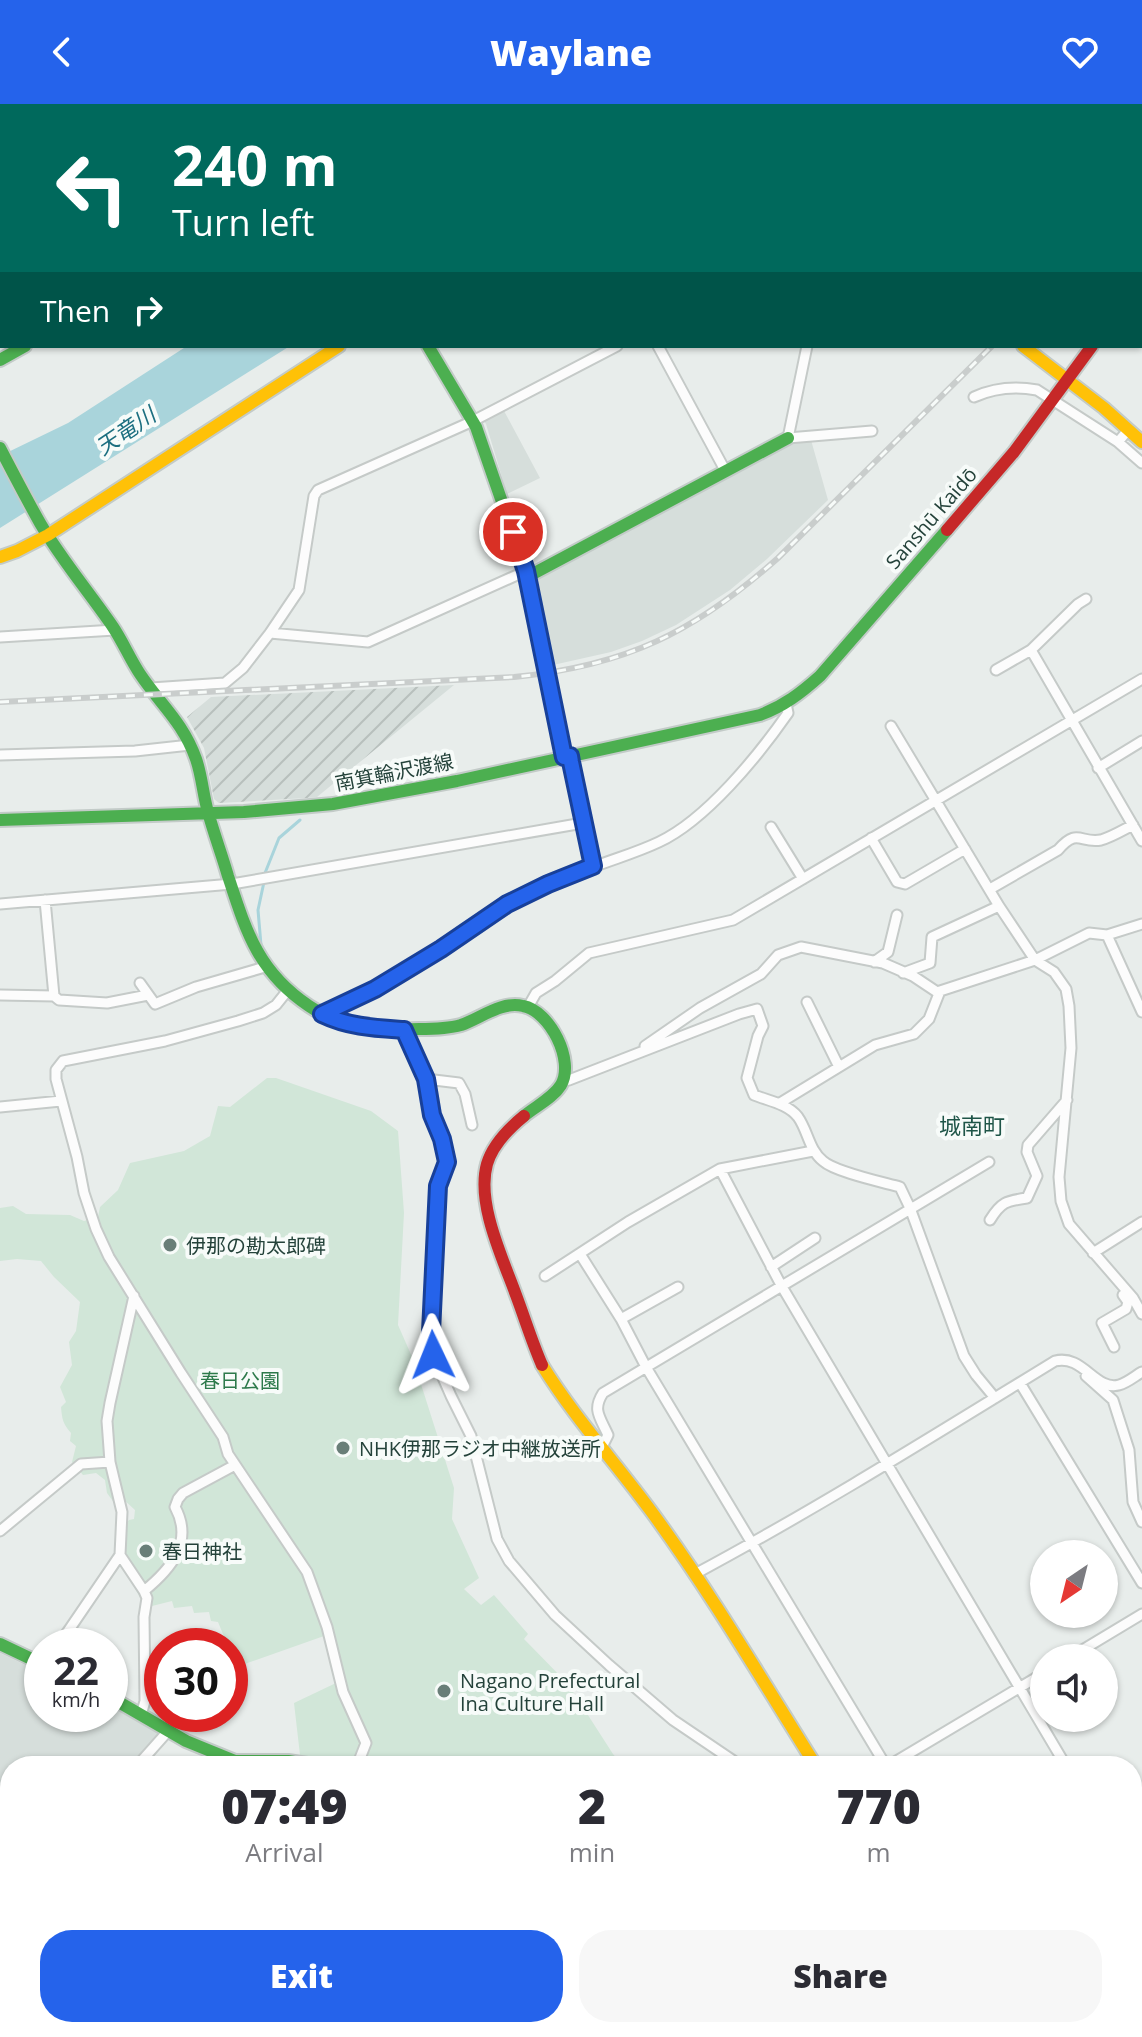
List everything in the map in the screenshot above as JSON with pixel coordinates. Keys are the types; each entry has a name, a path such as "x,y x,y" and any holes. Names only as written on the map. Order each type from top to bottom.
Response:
{"main road":[{"path":"0,360 21,348"},
{"path":"0,557 17,551 44,530 336,348"},
{"path":"429,348 473,421 527,574 567,757"},
{"path":"1026,348 1142,442"},
{"name":"Sanshū Kaidō","path":"786,704 808,688 830,664 1014,452 1090,348"},
{"path":"527,574 788,438"},
{"path":"0,448 44,530 115,630 151,688 177,720 190,745 197,761 208,812 252,946 265,967 288,990 322,1014 363,1028 404,1030 456,1026 515,1005 538,1011 553,1027 565,1063 564,1081 556,1091 514,1123 494,1147 486,1167 485,1200 500,1251 541,1364 561,1396 650,1510 695,1574 810,1756"},
{"name":"南箕輪沢渡線","path":"0,820 273,811 333,804 760,715 786,704"},
{"path":"0,1644 24,1655"},
{"path":"128,1707 144,1717"},
{"path":"172,1732 217,1756"}],"street":[{"path":"151,688 225,683 243,668 299,590 314,496 318,490 473,421 613,348"},
{"path":"659,348 726,472"},
{"path":"807,348 788,438 872,431"},
{"path":"974,397 988,391 1037,390 1118,442 1142,463"},
{"path":"1118,442 1129,429"},
{"path":"270,633 368,642 527,574"},
{"path":"996,670 1031,650 1086,599"},
{"path":"0,637 115,630"},
{"path":"990,889 1058,850 1074,837 1095,841 1138,831 1031,650"},
{"path":"528,1007 536,993 589,953 733,920 1142,679"},
{"path":"322,1014 375,989 507,904 548,884 628,855 680,831 769,740 788,713 786,704"},
{"path":"891,726 999,906 1035,960 1054,972 1066,989 1071,1048 1059,1177 1061,1201 1069,1224 1133,1298 1142,1314"},
{"path":"1098,768 1142,741"},
{"path":"0,755 135,751 190,745"},
{"path":"567,757 593,866"},
{"path":"0,904 232,884 583,823"},
{"path":"771,827 803,879"},
{"path":"871,838 897,882 905,884 965,849"},
{"path":"45,900 54,996"},
{"path":"902,973 930,963 932,937 999,906"},
{"path":"874,962 888,952 897,915"},
{"path":"633,1055 700,1008 761,974 778,955 801,947 883,963 913,976 937,992 1035,960 1089,933 1107,935 1142,924"},
{"path":"1107,935 1142,1012"},
{"path":"140,983 155,1004 196,987 265,967"},
{"path":"288,990 276,1005 263,1013 215,1028 63,1061 56,1070 84,1193 96,1229 109,1257 219,1429 228,1454 307,1572 327,1627 343,1692 366,1743 361,1756"},
{"path":"780,1103 875,1045 914,1034 929,1019 940,991"},
{"path":"0,995 54,996 59,1000 107,1003 148,995"},
{"path":"807,1002 839,1067"},
{"path":"564,1081 757,1009 763,1026 747,1078 754,1095 780,1103 798,1116 813,1151 824,1163 900,1187 964,1356 995,1398"},
{"path":"404,1030 426,1079 432,1115 447,1162 438,1186 433,1355 471,1436 497,1539 516,1569 555,1615 673,1720 726,1756"},
{"path":"426,1079 459,1083 465,1094 472,1125"},
{"path":"990,1220 1004,1203 1027,1198 1037,1176 1027,1152 1028,1145 1067,1100"},
{"path":"0,1107 61,1101"},
{"path":"545,1276 628,1222 720,1169 813,1151"},
{"path":"602,1447 608,1435 597,1410 597,1402 603,1393 989,1162"},
{"path":"720,1169 781,1285 1060,1756"},
{"path":"1093,1253 1142,1222"},
{"path":"771,1267 815,1238"},
{"path":"580,1254 881,1756"},
{"path":"1103,1264 1101,1269 1128,1302 1126,1309 1102,1323 1114,1347"},
{"path":"621,1319 678,1287"},
{"path":"70,1628 120,1555 122,1512 110,1462 107,1421 134,1296"},
{"path":"695,1574 887,1464 1055,1361 1071,1360 1106,1385 1121,1385 1142,1372"},
{"path":"1084,1369 1087,1378 1113,1400 1129,1450 1133,1502 1142,1522"},
{"path":"1020,1383 1142,1583"},
{"path":"0,1531 81,1464 110,1462"},
{"path":"144,1591 169,1568 178,1554 182,1536 181,1518 175,1507 178,1499 183,1493 235,1465"},
{"path":"120,1555 147,1598 144,1617 145,1701 141,1715"},
{"path":"1130,1561 1142,1555"},
{"path":"1092,1644 1142,1614"},
{"path":"904,1756 1030,1682"},
{"path":"146,1756 167,1732"}],"shaded area":[{"path":"503,409 540,478 507,494 483,420"},
{"path":"811,440 828,500 767,559 730,590 676,625 611,652 553,665 535,586 538,579 791,441"},
{"path":"454,685 317,797 219,803 214,799 204,748 187,717 211,697"},
{"path":"0,1653 24,1664 24,1732 128,1732 128,1716 144,1725 144,1732 160,1734 141,1756 0,1756"}],"green space":[{"name":"春日公園","path":"267,1078 276,1078 371,1111 398,1131 404,1213 398,1325 413,1359 454,1488 452,1519 479,1578 464,1589 481,1605 494,1595 528,1634 524,1639 568,1684 615,1756 300,1755 294,1703 336,1683 324,1636 248,1663 248,1628 220,1628 218,1622 211,1621 209,1612 194,1613 192,1606 174,1608 172,1601 152,1606 143,1603 120,1561 119,1531 134,1519 135,1510 123,1499 115,1504 107,1493 105,1480 96,1473 83,1475 72,1462 76,1446 70,1441 71,1433 62,1415 61,1407 66,1402 60,1387 72,1365 69,1342 76,1331 80,1302 41,1261 0,1261 0,1208 13,1206 26,1214 70,1215 84,1221 98,1217 100,1207 118,1190 130,1163 184,1151 210,1136 218,1106 230,1107"}],"water":[{"name":"天竜川","path":"184,348 287,348 0,528 0,456 68,423"}],"waterway":[{"path":"265,873 279,838 300,820"},
{"path":"261,945 258,910 264,882"}],"railway":[{"path":"0,702 514,677 554,672 625,654 688,625 747,584 778,558 990,348"}],"traffic: fast":[{"path":"0,360 21,348"},
{"path":"429,348 476,427 526,571 564,757"},
{"path":"527,577 788,438"},
{"path":"0,448 48,536 113,627 140,674 191,746 210,820 248,932 277,979 322,1014 362,1026 445,1028 461,1025 507,1006 523,1006 533,1010 551,1027 557,1038 565,1063 564,1075 554,1094 524,1116"},
{"path":"0,820 244,812 333,804 457,781 760,715 777,708 820,676 947,530"},
{"path":"0,1644 24,1655"},
{"path":"128,1707 186,1741 223,1756"}],"traffic: slow":[{"path":"0,557 48,535 336,348"},
{"path":"1026,348 1104,408 1142,442"},
{"path":"542,1365 567,1403 673,1542 810,1756"}],"traffic: jam":[{"path":"947,530 1014,452 1091,348"},
{"path":"524,1116 493,1150 487,1164 485,1196 498,1248 542,1365"}],"place":[{"name":"伊那の勘太郎碑","path":"170,1245"},
{"name":"NHK伊那ラジオ中継放送所","path":"343,1448"},
{"name":"春日神社","path":"146,1551"},
{"name":"Nagano Prefectural Ina Culture Hall","path":"444,1691"}],"district":[{"name":"城南町","path":"972,1125"}],"route":[{"path":"433,1355 432,1281 438,1186 447,1162 432,1115 426,1079 404,1030 363,1028 322,1014 375,989 507,904 593,866 570,756 564,757 526,571 513,532"}]}
